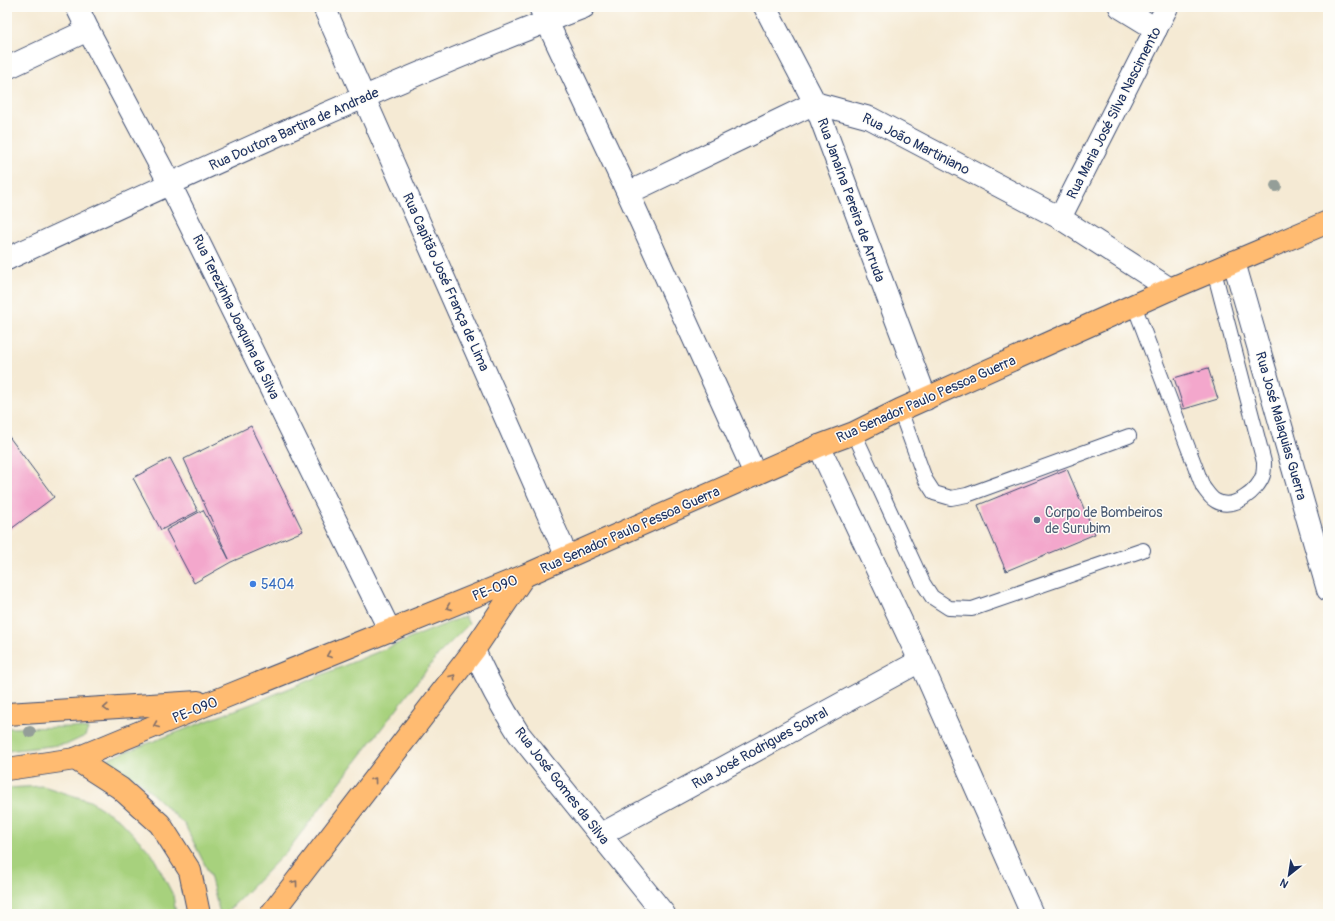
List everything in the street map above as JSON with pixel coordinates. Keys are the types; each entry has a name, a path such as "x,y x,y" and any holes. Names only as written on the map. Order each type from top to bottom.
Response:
{"main road":[{"name":"Rua Senador Paulo Pessoa Guerra","path":"524,576 819,446 854,433 900,410 1170,289 1328,222"},
{"name":"PE-090","path":"7,769 75,759 524,576"},
{"name":"PE-090","path":"271,914 474,650 524,576"},
{"name":"PE-090","path":"7,714 215,701"},
{"path":"75,759 120,788 160,824 190,871 199,914"}],"street":[{"name":"Rua Terezinha Joaquina da Silva","path":"77,7 170,184 390,631"},
{"name":"Rua Capitão José França de Lima","path":"324,7 567,557"},
{"name":"Rua Doutora Bartira de Andrade","path":"7,259 170,184 364,98 543,14 584,7"},
{"name":"Rua Janaína Pereira de Arruda","path":"765,7 815,103 926,399"},
{"path":"1120,7 1156,29"},
{"name":"Rua Maria José Silva Nascimento","path":"1060,218 1167,7"},
{"path":"543,14 628,193 755,474"},
{"path":"7,68 88,30"},
{"path":"628,193 815,103"},
{"name":"Rua João Martiniano","path":"815,103 870,118 1060,218 1170,289"},
{"name":"Rua José Malaquias Guerra","path":"1224,267 1328,590"},
{"path":"819,446 920,661 1032,914"},
{"name":"Rua José Gomes da Silva","path":"474,650 486,678 519,734 664,914"},
{"name":"Rua José Rodrigues Sobral","path":"600,835 920,661"}],"lane":[{"path":"1134,305 1203,487 1209,496 1216,502 1226,504 1245,498 1260,482 1264,474 1264,462 1224,267"},
{"path":"900,410 925,479 934,493 951,498 967,495 1129,436"},
{"path":"854,433 923,583 932,597 949,608 972,609 1142,550"}],"green space":[{"path":"465,616 469,624 438,655 288,850 225,914 220,914 210,875 185,825 139,781 102,761 251,704"},
{"path":"73,727 88,729 85,736 68,744 7,751 7,728"},
{"path":"43,786 90,801 120,820 152,854 173,895 176,914 7,914 7,788"}],"building":[{"path":"1208,368 1218,399 1184,409 1174,378"},
{"path":"251,426 303,531 231,562 194,583 166,530 203,510 229,559 184,459"},
{"path":"7,434 54,497 7,532"},
{"path":"170,458 198,511 161,530 133,478"},
{"name":"Corpo de Bombeiros de Surubim","path":"1067,469 1095,534 1006,571 978,505"}],"place":[{"name":"Corpo de Bombeiros de Surubim","path":"1037,520"},
{"name":"5404","path":"253,584"}]}
